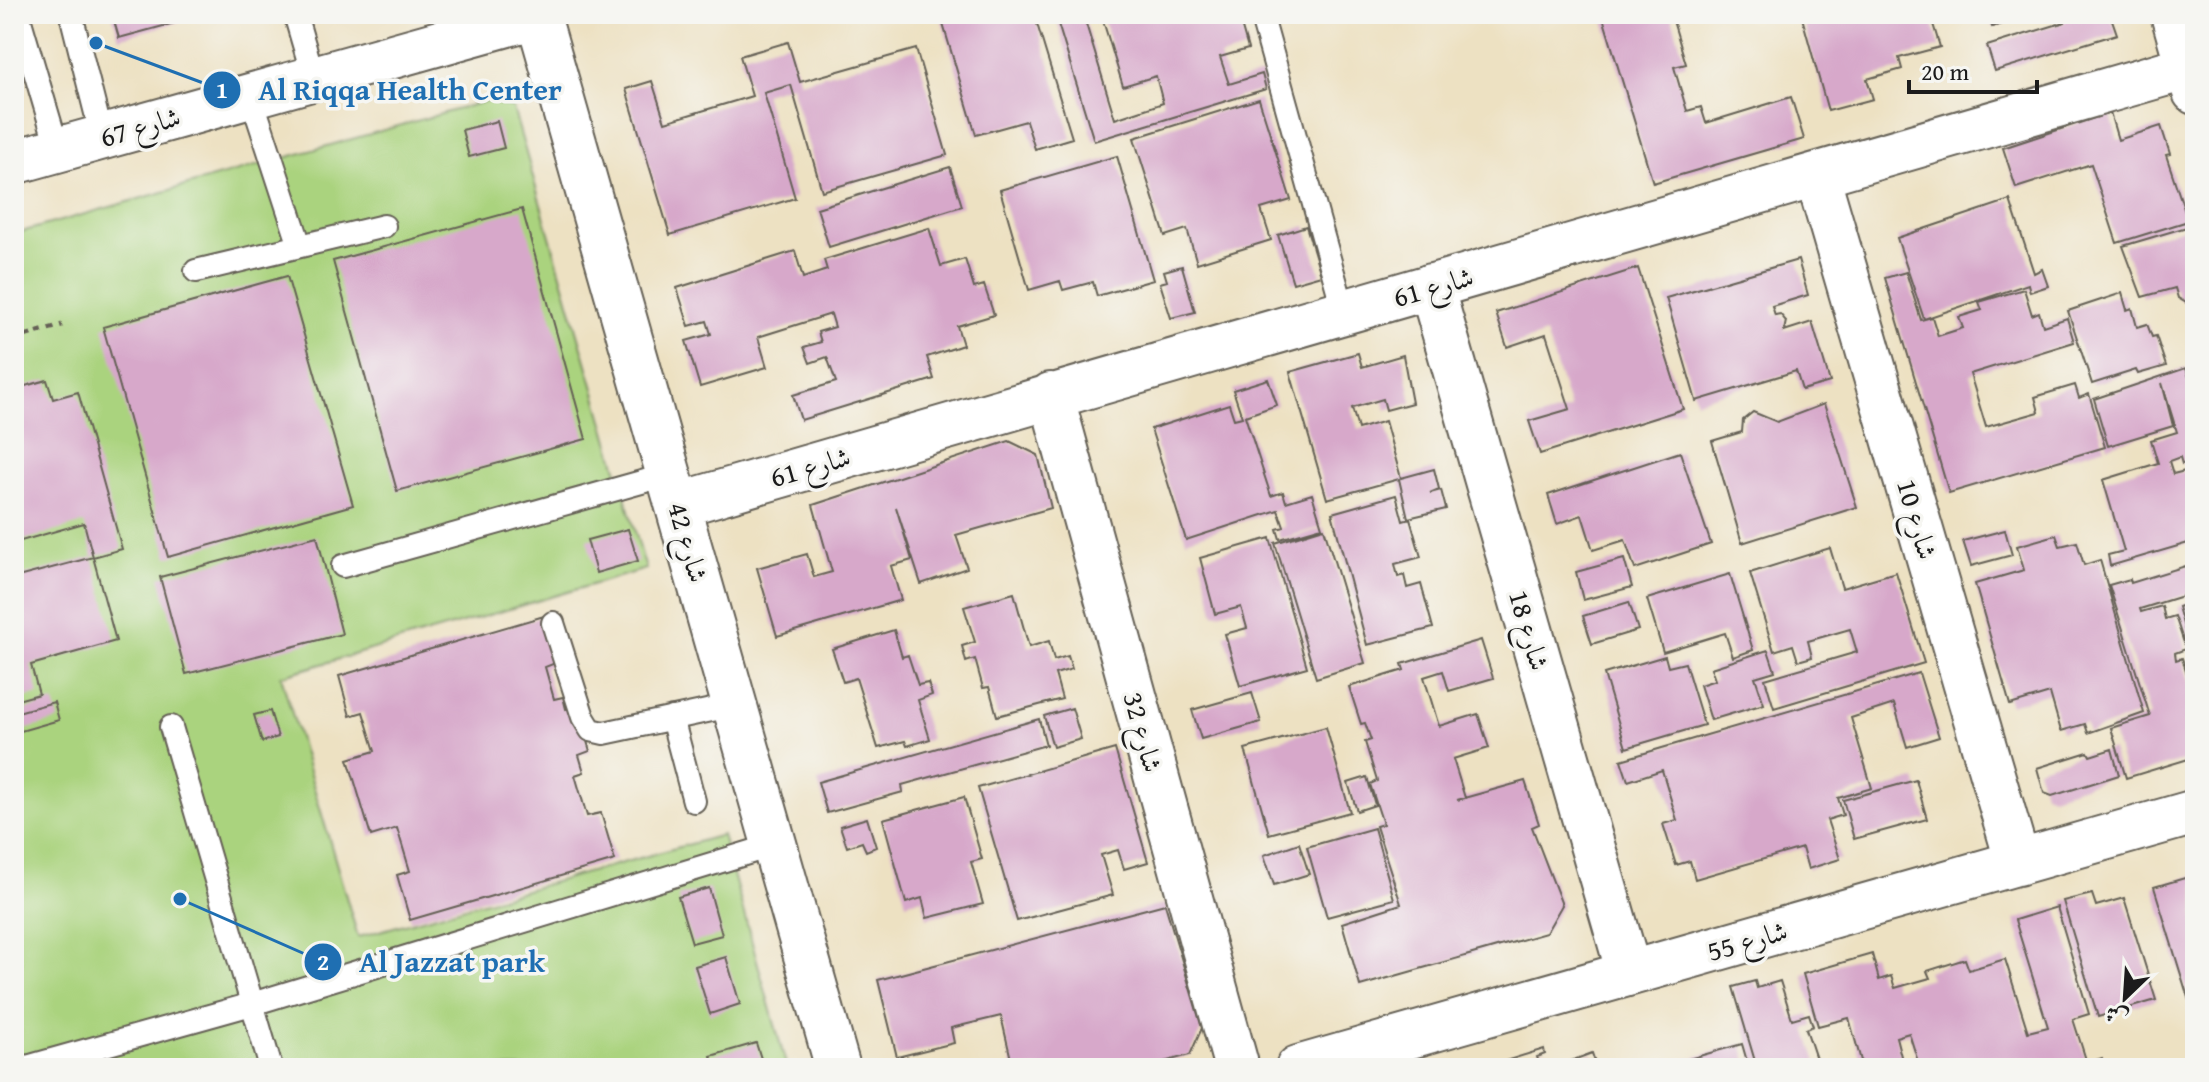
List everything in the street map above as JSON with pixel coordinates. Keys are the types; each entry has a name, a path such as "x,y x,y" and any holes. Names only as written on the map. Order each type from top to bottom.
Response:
{"street":[{"path":"2173,14 2191,80"},
{"name":"شارع 67","path":"14,162 314,79 460,25 541,15"},
{"name":"شارع 42","path":"541,15 838,1068"},
{"name":"شارع 61","path":"674,490 1051,395 1817,175 2191,80"},
{"name":"شارع 10","path":"1817,175 2018,863"},
{"name":"شارع 18","path":"1431,286 1629,973"},
{"name":"شارع 32","path":"1051,395 1237,1068"},
{"name":"شارع 55","path":"1298,1068 1387,1056 1629,973 2195,812"}],"lane":[{"path":"18,14 58,150"},
{"path":"71,14 102,137"},
{"path":"295,14 314,79"},
{"path":"1261,14 1344,312"},
{"path":"251,96 300,246"},
{"path":"196,271 384,226"},
{"path":"343,566 674,490"},
{"path":"553,623 583,717 591,730 604,733 735,705"},
{"path":"672,718 694,801"},
{"path":"171,727 271,1068"},
{"path":"23,1068 252,1004 774,845"}],"path":[{"path":"14,339 62,325"}],"green space":[{"path":"487,101 513,108 646,569 281,676 358,937 722,835 787,1068 14,1068 14,234"}],"building":[{"path":"112,14 204,14 204,15 119,38"},
{"path":"940,14 1034,14 1072,138 1035,149 1026,121 976,135"},
{"path":"1055,14 1083,14 1115,119 1163,103 1156,76 1123,86 1101,14 1238,14 1248,49 1220,57 1229,84 1262,74 1266,89 1094,141"},
{"path":"1602,14 1671,14 1686,64 1674,67 1687,111 1701,107 1706,123 1791,97 1804,139 1653,183"},
{"path":"1801,14 1930,14 1940,47 1899,58 1902,69 1867,79 1873,99 1828,111"},
{"path":"1988,14 2006,14 2009,22 1992,27"},
{"path":"2063,14 2110,14 2117,34 1995,71 1987,46 2065,22"},
{"path":"788,42 800,82 916,49 947,155 822,191 791,85 764,93 795,198 670,235 626,89 652,81 665,122 752,96 740,56"},
{"path":"1259,99 1291,200 1261,209 1271,240 1197,263 1187,229 1165,236 1134,138"},
{"path":"2110,113 2118,140 2161,126 2170,154 2166,155 2188,221 2117,243 2091,164 2016,188 2003,148"},
{"path":"497,121 504,148 469,157 462,130"},
{"path":"1117,156 1153,280 1097,296 1093,282 1063,290 1060,281 1029,290 1000,190"},
{"path":"950,167 962,206 829,247 817,208"},
{"path":"2010,200 2034,273 2042,269 2048,286 2030,292 2028,284 1924,319 1897,238"},
{"path":"522,209 586,439 397,491 333,261"},
{"path":"1306,226 1321,275 1293,283 1278,235"},
{"path":"2190,226 2195,247 2195,308 2178,298 2175,288 2142,297 2123,246"},
{"path":"929,228 941,266 965,259 974,288 984,285 994,315 957,326 963,345 927,357 934,379 801,420 793,395 836,382 827,357 810,363 804,347 821,342 818,332 835,327 831,314 758,337 767,367 700,387 686,341 711,334 707,321 689,326 677,288 795,251 803,278 827,270 824,260"},
{"path":"1798,260 1808,295 1772,306 1775,315 1780,314 1786,321 1784,331 1812,322 1830,382 1802,390 1796,371 1696,401 1666,298"},
{"path":"1182,266 1195,312 1171,318 1160,283 1167,281 1164,271"},
{"path":"1638,268 1683,409 1540,454 1529,421 1570,409 1546,334 1507,347 1496,313"},
{"path":"1906,272 1921,320 1932,317 1938,336 1963,328 1959,317 1982,310 1979,302 2024,289 2032,315 2039,312 2043,326 2067,318 2074,342 1970,374 1986,427 2039,412 2035,397 2075,385 2079,398 2089,394 2105,447 1949,493 1885,278"},
{"path":"287,276 353,505 168,557 103,327"},
{"path":"2122,293 2127,310 2132,308 2137,327 2147,324 2152,337 2156,336 2166,366 2138,374 2136,370 2092,384 2068,311"},
{"path":"1358,353 1362,367 1403,355 1412,403 1386,410 1383,399 1352,408 1358,429 1385,421 1401,478 1434,469 1439,489 1430,493 1441,490 1446,509 1408,518 1399,479 1327,499 1290,372"},
{"path":"2186,368 2195,396 2195,460 2182,464 2180,457 2169,461 2173,474 2189,470 2195,489 2195,541 2110,566 2108,555 2124,551 2103,480 2158,463 2151,440 2177,432 2162,383 2173,426 2108,446 2094,399"},
{"path":"1268,379 1277,405 1245,416 1271,496 1283,492 1286,502 1312,494 1322,527 1280,539 1277,529 1284,527 1278,510 1186,540 1151,429 1229,404 1234,419 1242,417 1233,390"},
{"path":"47,380 53,399 78,392 122,549 93,557 84,523 14,543 14,389"},
{"path":"1824,404 1857,507 1742,543 1712,441 1742,432 1743,420 1753,412 1777,422"},
{"path":"1009,441 1038,455 1051,508 956,535 967,568 921,584 896,507 912,560 891,566 901,600 777,636 757,568 807,554 814,577 832,572 813,505"},
{"path":"1680,452 1711,544 1635,569 1625,540 1593,550 1582,515 1557,524 1548,495"},
{"path":"1396,495 1403,521 1410,519 1421,557 1395,564 1398,577 1404,575 1407,588 1421,584 1433,628 1367,645 1332,513"},
{"path":"1324,528 1365,663 1316,678 1275,543"},
{"path":"628,529 638,561 596,573 587,540"},
{"path":"2005,530 2012,555 1971,566 1963,541"},
{"path":"2056,535 2060,546 2077,542 2084,565 2100,560 2144,713 2088,733 2085,724 2061,731 2050,693 2010,705 1975,584 2024,570 2017,546"},
{"path":"317,536 342,634 186,674 160,577"},
{"path":"1270,538 1307,667 1240,686 1225,634 1247,628 1241,607 1215,614 1200,558"},
{"path":"1830,548 1842,588 1896,572 1924,663 1774,708 1765,679 1857,652 1850,629 1808,641 1812,657 1798,661 1793,645 1774,651 1750,573"},
{"path":"93,557 116,641 31,665 39,694 14,701 14,578"},
{"path":"1624,559 1632,587 1583,600 1576,572"},
{"path":"2195,563 2195,592 2140,609 2141,612 2162,606 2165,619 2175,616 2186,649 2175,653 2176,660 2182,658 2195,699 2195,757 2126,778 2111,728 2150,716 2109,585 2130,579 2131,583"},
{"path":"1730,574 1753,650 1733,657 1725,633 1663,652 1647,599"},
{"path":"1014,593 1029,647 1049,641 1054,660 1068,656 1072,669 1055,674 1062,699 997,716 989,687 983,688 975,659 966,662 962,646 975,642 964,607"},
{"path":"2195,601 2195,662 2194,662 2178,607"},
{"path":"1629,602 1638,630 1592,644 1583,616"},
{"path":"544,616 558,662 545,667 554,699 563,697 566,709 576,706 590,751 579,755 584,772 575,775 587,816 601,813 615,860 410,920 397,875 410,871 397,828 371,836 348,759 375,751 363,712 350,716 339,676"},
{"path":"894,630 902,657 908,655 918,685 928,683 932,695 918,700 930,739 907,746 905,741 878,748 856,678 843,682 832,649"},
{"path":"1481,640 1493,678 1449,691 1443,671 1424,677 1439,726 1478,714 1489,748 1453,759 1465,798 1525,781 1539,824 1532,827 1562,905 1546,933 1360,986 1342,923 1401,904 1376,826 1383,824 1370,784 1377,781 1365,742 1371,740 1365,723 1361,724 1349,687 1404,670 1402,664"},
{"path":"1768,650 1775,671 1755,677 1764,704 1711,720 1700,685 1715,680 1711,668"},
{"path":"1665,656 1668,667 1685,663 1704,725 1626,748 1604,674"},
{"path":"1919,673 1939,737 1907,747 1894,704 1851,718 1872,788 1838,798 1843,815 1827,820 1840,859 1808,869 1802,848 1695,879 1690,861 1676,865 1663,824 1677,820 1662,770 1628,781 1621,760"},
{"path":"1252,693 1261,722 1201,739 1192,710"},
{"path":"54,702 59,720 14,733 14,713"},
{"path":"1072,708 1081,739 1053,747 1044,716"},
{"path":"270,711 278,737 262,742 254,715"},
{"path":"1039,719 1046,745 902,785 903,792 827,813 818,782"},
{"path":"1326,727 1350,812 1269,834 1245,749"},
{"path":"1115,749 1148,862 1124,869 1118,850 1101,855 1113,895 1017,921 978,788"},
{"path":"2112,749 2119,775 2052,796 2044,793 2037,768 2088,752 2090,756"},
{"path":"1367,777 1375,805 1357,811 1348,783"},
{"path":"1916,780 1927,819 1854,839 1843,800"},
{"path":"964,797 982,859 971,862 983,904 927,918 922,898 906,903 883,819"},
{"path":"867,818 876,847 866,851 862,842 847,847 840,826"},
{"path":"1374,828 1394,899 1327,917 1307,847"},
{"path":"1299,843 1309,874 1274,885 1264,855"},
{"path":"2195,875 2195,1017 2194,1017 2154,887"},
{"path":"709,888 722,935 692,943 678,897"},
{"path":"2092,894 2096,906 2124,898 2156,1000 2098,1017 2063,901"},
{"path":"1165,904 1202,1028 1190,1055 1141,1068 1013,1068 1001,1016 951,1028 954,1043 897,1057 878,980"},
{"path":"2057,907 2089,1014 2073,1019 2087,1063 2102,1058 2105,1068 1920,1068 1909,1033 1896,1037 1904,1068 1863,1068 1849,1018 1818,1026 1803,974 1872,954 1879,980 1891,976 1895,988 1930,978 1927,971 1965,959 1969,970 2005,959 2028,1032 2048,1027 2015,920"},
{"path":"726,957 740,1004 710,1014 695,966"},
{"path":"1755,981 1757,988 1780,981 1792,1019 1809,1014 1813,1026 1806,1029 1819,1068 1757,1068 1733,987"},
{"path":"756,1043 764,1068 715,1068 711,1056"},
{"path":"1742,1044 1749,1068 1660,1068 1660,1067"},
{"path":"1544,1049 1545,1054 1537,1057 1541,1068 1483,1068"},
{"path":"1592,1053 1597,1068 1552,1068"}],"place":[{"name":"Al Riqqa Health Center","path":"96,43"},
{"name":"Al Jazzat park","path":"180,899"}]}
